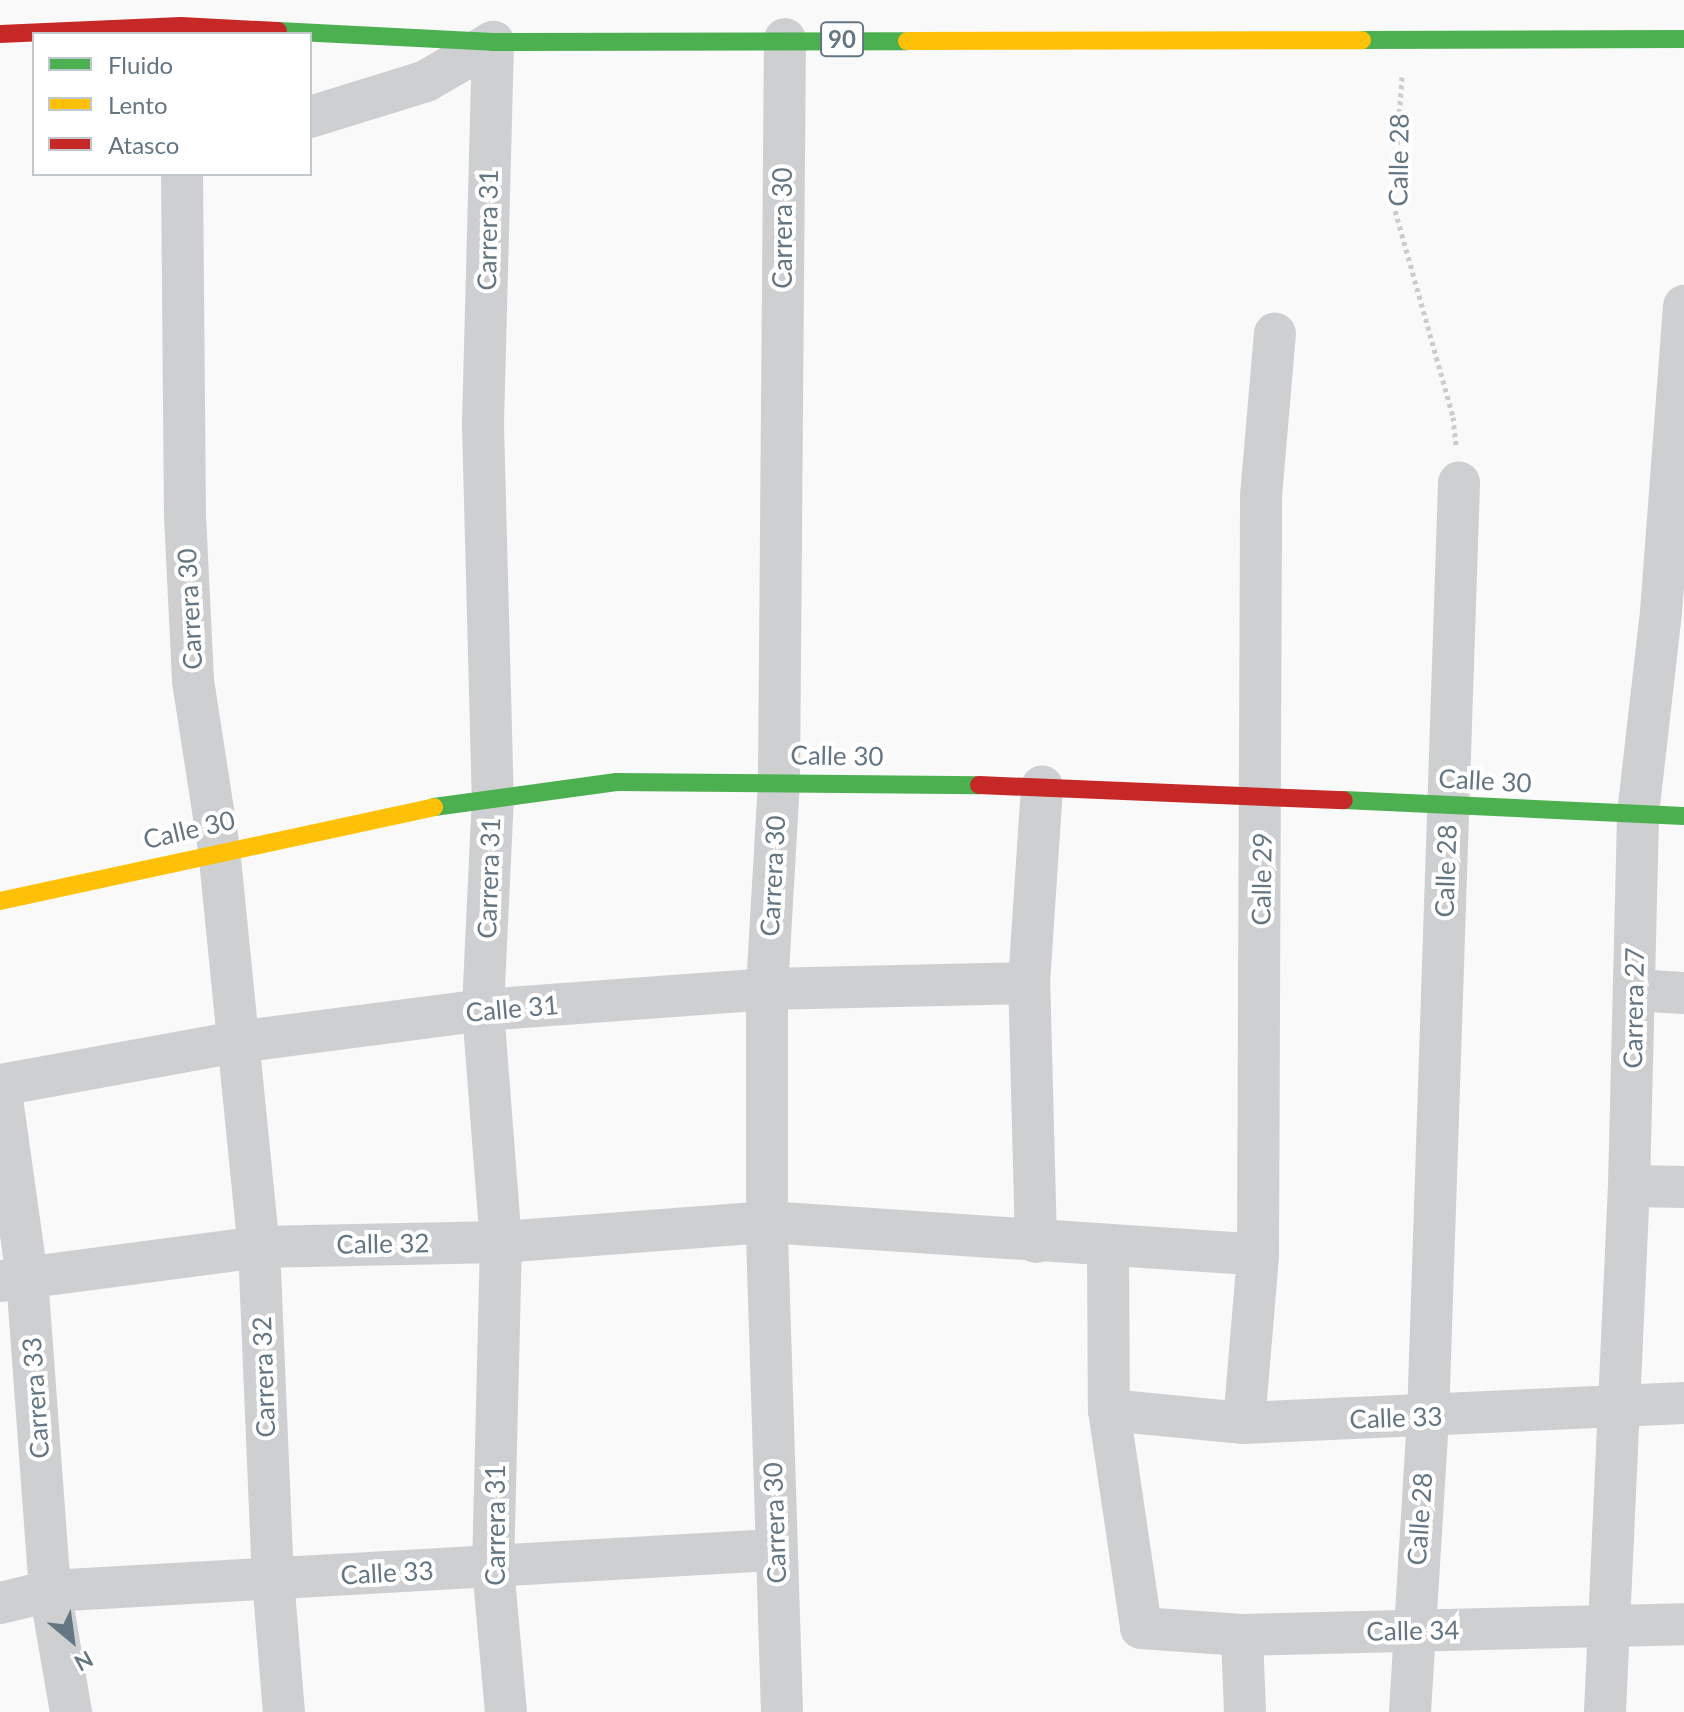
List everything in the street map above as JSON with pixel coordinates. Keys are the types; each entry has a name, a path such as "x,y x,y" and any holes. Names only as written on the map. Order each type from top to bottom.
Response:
{"street":[{"name":"90","path":"90,32 233,32"},
{"name":"90","path":"0,34 32,33"},
{"name":"90","path":"312,35 493,42 1684,39"},
{"name":"Carrera 30","path":"782,1712 767,1222 767,989 779,781 785,39"},
{"path":"312,116 426,81 493,42"},
{"name":"Carrera 31","path":"493,42 483,425 493,796 483,1010 501,1242 493,1567 506,1712"},
{"name":"Carrera 30","path":"182,176 193,681 219,849 237,1042"},
{"name":"Carrera 27","path":"1605,1712 1629,1186 1638,814 1672,612 1684,306"},
{"name":"Calle 29","path":"1244,1423 1258,1255 1263,798 1261,496 1275,334"},
{"name":"Calle 28","path":"1410,1712 1412,1631 1428,1418 1459,483"},
{"name":"Calle 30","path":"0,901 219,849 493,796 616,782 779,781 1042,786 1684,816"},
{"path":"1036,1242 1029,983 1042,786"},
{"name":"Calle 31","path":"0,1085 237,1042 483,1010 767,989 1029,983"},
{"path":"1634,990 1684,993"},
{"name":"Carrera 32","path":"237,1042 259,1247 273,1579 284,1712"},
{"name":"Carrera 33","path":"0,1085 14,1279 50,1591 71,1712"},
{"path":"1629,1186 1684,1187"},
{"name":"Calle 32","path":"14,1279 259,1247 501,1242 767,1222 1258,1255"},
{"path":"1108,1246 1109,1410"},
{"name":"Calle 33","path":"1109,1410 1244,1423 1428,1418 1684,1403"},
{"name":"Calle 34","path":"1109,1410 1141,1628 1242,1635 1684,1624"},
{"name":"Calle 33","path":"0,1603 50,1591 775,1550"},
{"path":"1242,1635 1245,1712"}],"path":[{"name":"Calle 28","path":"1405,39 1393,203 1453,417 1459,483"}],"traffic: fast":[{"path":"278,31 298,32"},
{"path":"312,33 493,42 907,41"},
{"path":"1362,40 1684,39"},
{"path":"434,807 616,782 979,785"},
{"path":"1344,800 1684,816"}],"traffic: slow":[{"path":"907,41 1362,40"},
{"path":"0,901 434,807"}],"traffic: jam":[{"path":"45,32 181,26 278,31"},
{"path":"0,34 32,33"},
{"path":"979,785 1344,800"}]}
